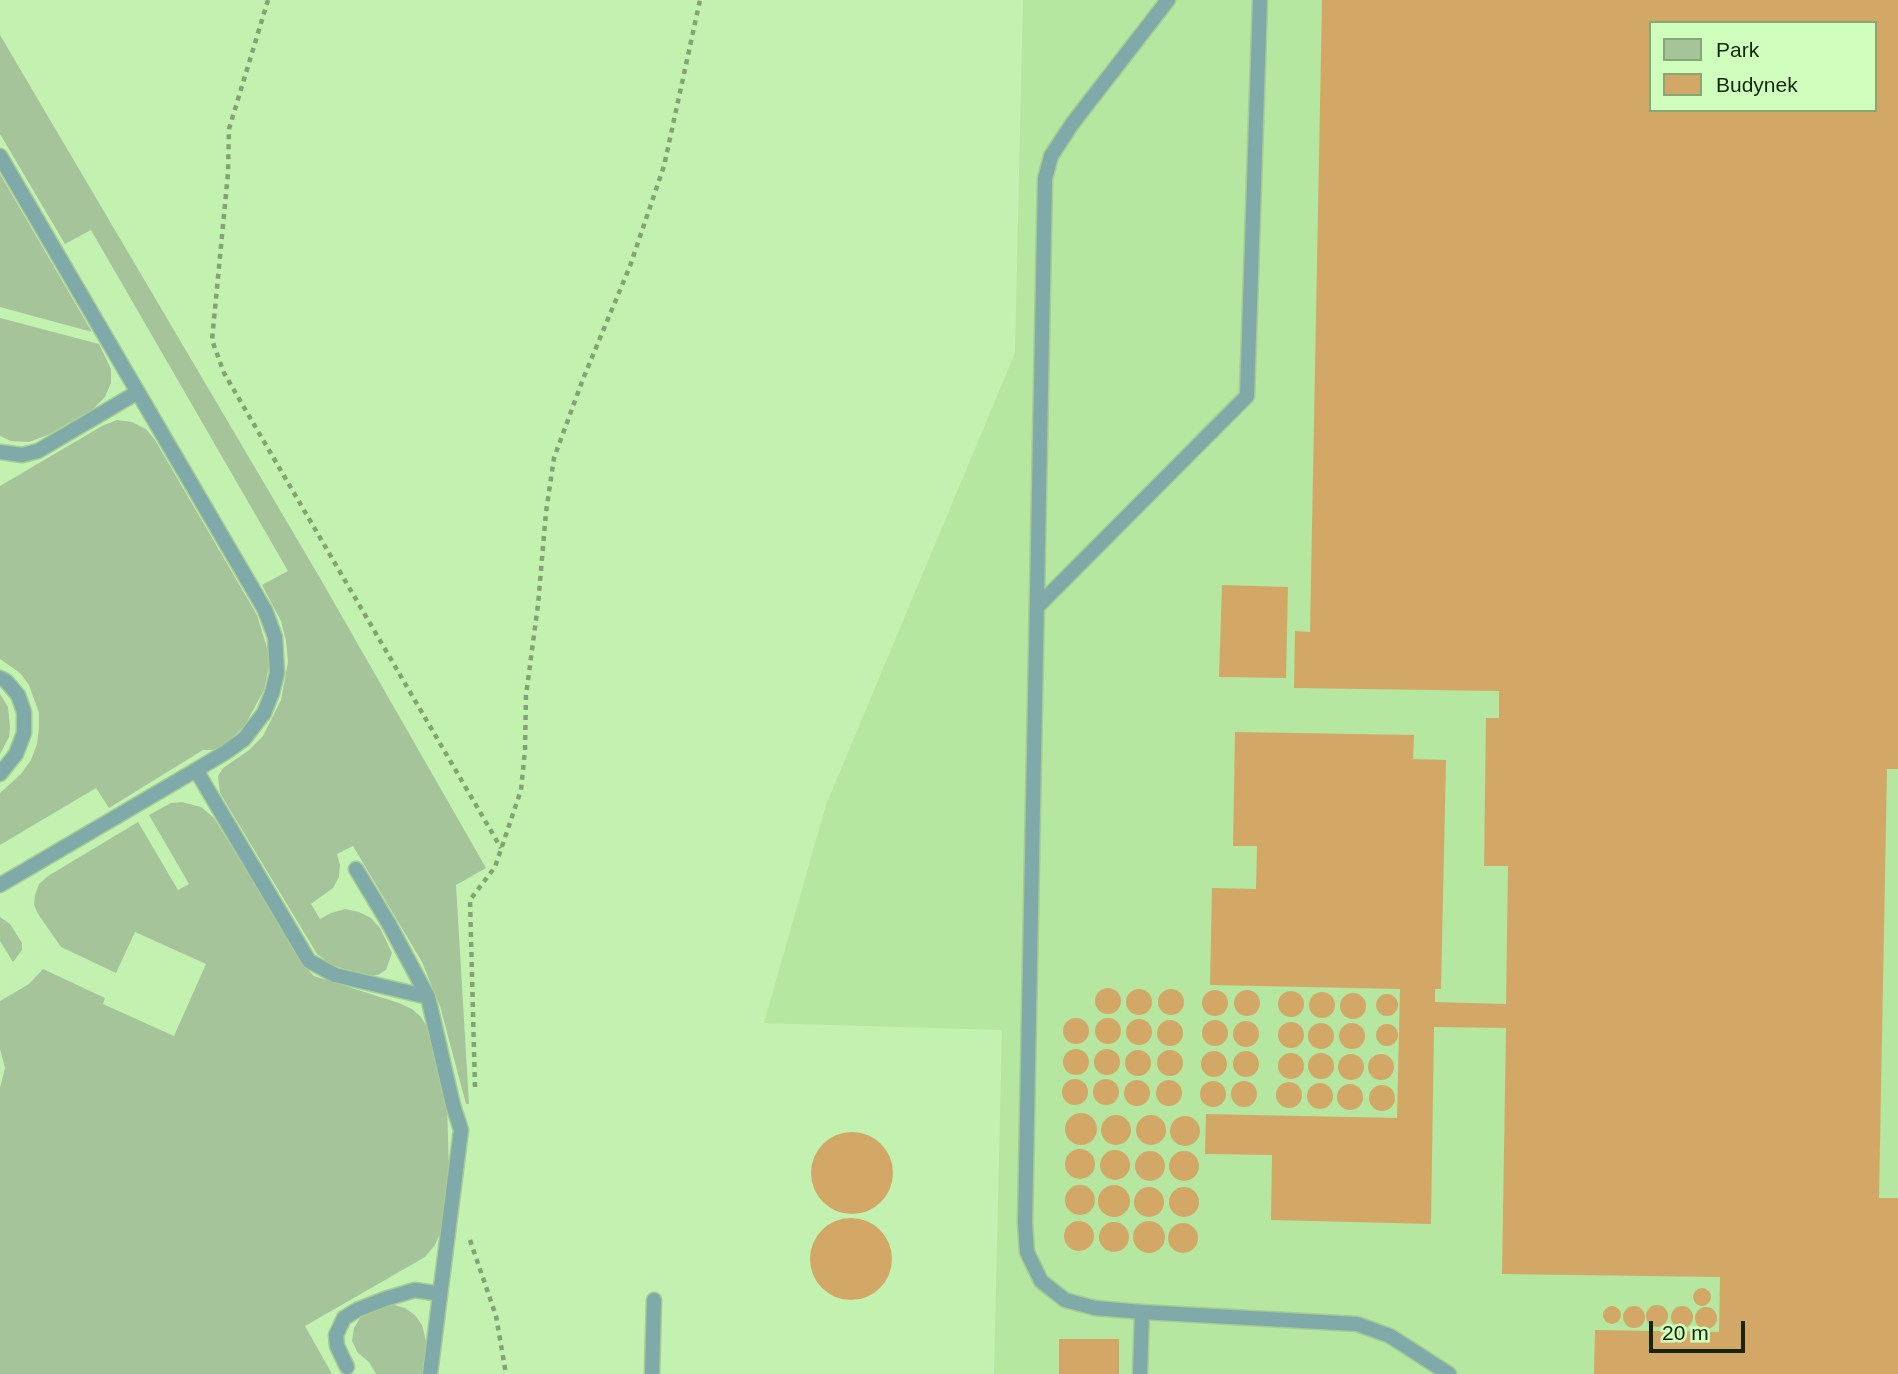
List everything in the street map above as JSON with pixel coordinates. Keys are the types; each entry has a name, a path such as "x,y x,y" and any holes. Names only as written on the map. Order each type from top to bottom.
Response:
{"lane":[{"path":"1168,0 1072,124 1051,156 1045,179 1027,1252 1041,1281 1065,1300 1095,1308 1142,1312 1357,1324 1390,1336 1449,1374"},
{"path":"1037,607 1247,396 1260,0"},
{"path":"0,156 265,610 275,637 277,673 264,713 244,739 0,885"},
{"path":"0,452 23,455 38,451 138,392"},
{"path":"0,678 18,695 24,712 24,733 16,754 0,774"},
{"path":"196,770 309,961 335,975 428,997"},
{"path":"356,869 428,997 461,1130 430,1374"},
{"path":"347,1367 337,1346 337,1335 344,1318 384,1299 415,1290 440,1294"},
{"path":"652,1374 654,1300"},
{"path":"1140,1374 1142,1312"}],"path":[{"path":"268,0 229,129 228,173 212,340 224,373 501,849"},
{"path":"475,1091 470,900 495,867 521,790 526,695 554,458 583,379 630,266 664,166 700,0"},
{"path":"470,1238 496,1316 506,1374"}],"shaded area":[{"path":"1023,0 1898,0 1898,1374 994,1374 1002,1030 764,1023 826,805 1015,353"}],"green space":[{"path":"0,35 320,578 486,868 456,885 469,1104 466,1104 440,1006 422,962 353,846 337,854 339,877 333,888 311,904 320,919 345,909 371,918 380,928 392,953 386,970 378,975 368,976 332,965 317,954 220,793 218,776 223,768 248,751 263,736 281,700 288,662 286,641 281,621 262,585 288,571 91,230 65,244 0,134"},
{"path":"0,174 92,332 0,307"},
{"path":"0,318 99,344 111,369 111,383 105,397 93,409 48,435 29,442 11,441 0,436"},
{"path":"117,420 132,422 146,429 155,440 257,615 268,651 264,690 245,725 230,740 214,750 203,750 109,808 96,788 0,845 0,793 21,774 31,760 37,744 39,713 29,685 20,673 0,659 0,486 102,426"},
{"path":"0,694 8,707 10,727 9,737 0,754"},
{"path":"182,802 201,807 214,818 304,966 314,976 399,1003 421,1017 427,1027 439,1065 447,1105 449,1171 441,1231 435,1245 425,1257 305,1326 332,1374 0,1374 0,1088 5,1068 0,1049 0,1001 29,984 43,969 105,998 103,1004 174,1036 206,964 135,932 116,973 61,947 34,905 39,884 48,876 138,822 178,890 189,884 149,815 171,803"},
{"path":"0,917 10,924 22,943 22,950 13,962 0,941"},
{"path":"394,1305 415,1315 422,1325 426,1341 423,1374 376,1374 369,1362 358,1353 352,1341 354,1328 360,1318 370,1310"}],"building":[{"path":"1322,0 1898,0 1898,769 1887,769 1879,1198 1898,1198 1898,1374 1594,1374 1595,1330 1719,1332 1720,1277 1502,1274 1506,1028 1434,1027 1431,1224 1271,1220 1272,1155 1205,1154 1206,1114 1397,1118 1400,989 1210,985 1212,888 1256,889 1257,846 1233,846 1235,732 1414,735 1413,759 1446,760 1441,989 1435,989 1435,1002 1506,1004 1508,866 1484,866 1486,718 1499,718 1499,691 1294,688 1295,631 1310,632"},
{"path":"1222,585 1288,587 1286,678 1219,677"},
{"path":"1108,988 1117,992 1121,1001 1117,1010 1108,1014 1099,1010 1095,1001 1099,992"},
{"path":"1139,989 1148,993 1152,1002 1148,1011 1139,1015 1130,1011 1126,1002 1130,993"},
{"path":"1171,989 1180,993 1184,1002 1180,1011 1171,1015 1162,1011 1158,1002 1162,993"},
{"path":"1215,990 1224,994 1228,1003 1224,1012 1215,1016 1206,1012 1202,1003 1206,994"},
{"path":"1247,990 1256,994 1260,1003 1256,1012 1247,1016 1238,1012 1234,1003 1238,994"},
{"path":"1291,991 1300,995 1304,1004 1300,1013 1291,1017 1282,1013 1278,1004 1282,995"},
{"path":"1322,992 1331,996 1335,1005 1331,1014 1322,1018 1313,1014 1309,1005 1313,996"},
{"path":"1353,993 1362,997 1366,1006 1362,1015 1353,1019 1344,1015 1340,1006 1344,997"},
{"path":"1387,994 1395,997 1398,1005 1395,1013 1387,1016 1379,1013 1376,1005 1379,997"},
{"path":"1076,1018 1085,1022 1089,1031 1085,1040 1076,1044 1067,1040 1063,1031 1067,1022"},
{"path":"1108,1018 1117,1022 1121,1031 1117,1040 1108,1044 1099,1040 1095,1031 1099,1022"},
{"path":"1139,1019 1148,1023 1152,1032 1148,1041 1139,1045 1130,1041 1126,1032 1130,1023"},
{"path":"1170,1020 1179,1024 1183,1033 1179,1042 1170,1046 1161,1042 1157,1033 1161,1024"},
{"path":"1215,1020 1224,1024 1228,1033 1224,1042 1215,1046 1206,1042 1202,1033 1206,1024"},
{"path":"1246,1021 1255,1025 1259,1034 1255,1043 1246,1047 1237,1043 1233,1034 1237,1025"},
{"path":"1291,1022 1300,1026 1304,1035 1300,1044 1291,1048 1282,1044 1278,1035 1282,1026"},
{"path":"1321,1023 1330,1027 1334,1036 1330,1045 1321,1049 1312,1045 1308,1036 1312,1027"},
{"path":"1352,1023 1361,1027 1365,1036 1361,1045 1352,1049 1343,1045 1339,1036 1343,1027"},
{"path":"1387,1024 1395,1027 1398,1035 1395,1043 1387,1046 1379,1043 1376,1035 1379,1027"},
{"path":"1076,1049 1085,1053 1089,1062 1085,1071 1076,1075 1067,1071 1063,1062 1067,1053"},
{"path":"1107,1049 1116,1053 1120,1062 1116,1071 1107,1075 1098,1071 1094,1062 1098,1053"},
{"path":"1138,1050 1147,1054 1151,1063 1147,1072 1138,1076 1129,1072 1125,1063 1129,1054"},
{"path":"1170,1050 1179,1054 1183,1063 1179,1072 1170,1076 1161,1072 1157,1063 1161,1054"},
{"path":"1214,1051 1223,1055 1227,1064 1223,1073 1214,1077 1205,1073 1201,1064 1205,1055"},
{"path":"1246,1051 1255,1055 1259,1064 1255,1073 1246,1077 1237,1073 1233,1064 1237,1055"},
{"path":"1291,1053 1300,1057 1304,1066 1300,1075 1291,1079 1282,1075 1278,1066 1282,1057"},
{"path":"1321,1053 1330,1057 1334,1066 1330,1075 1321,1079 1312,1075 1308,1066 1312,1057"},
{"path":"1351,1054 1360,1058 1364,1067 1360,1076 1351,1080 1342,1076 1338,1067 1342,1058"},
{"path":"1381,1054 1390,1058 1394,1067 1390,1076 1381,1080 1372,1076 1368,1067 1372,1058"},
{"path":"1075,1079 1084,1083 1088,1092 1084,1101 1075,1105 1066,1101 1062,1092 1066,1083"},
{"path":"1106,1079 1115,1083 1119,1092 1115,1101 1106,1105 1097,1101 1093,1092 1097,1083"},
{"path":"1137,1080 1146,1084 1150,1093 1146,1102 1137,1106 1128,1102 1124,1093 1128,1084"},
{"path":"1169,1080 1178,1084 1182,1093 1178,1102 1169,1106 1160,1102 1156,1093 1160,1084"},
{"path":"1213,1081 1222,1085 1226,1094 1222,1103 1213,1107 1204,1103 1200,1094 1204,1085"},
{"path":"1244,1081 1253,1085 1257,1094 1253,1103 1244,1107 1235,1103 1231,1094 1235,1085"},
{"path":"1289,1082 1298,1086 1302,1095 1298,1104 1289,1108 1280,1104 1276,1095 1280,1086"},
{"path":"1320,1083 1329,1087 1333,1096 1329,1105 1320,1109 1311,1105 1307,1096 1311,1087"},
{"path":"1350,1084 1359,1088 1363,1097 1359,1106 1350,1110 1341,1106 1337,1097 1341,1088"},
{"path":"1382,1085 1391,1089 1395,1098 1391,1107 1382,1111 1373,1107 1369,1098 1373,1089"},
{"path":"1081,1113 1092,1118 1097,1129 1092,1140 1081,1145 1070,1140 1065,1129 1070,1118"},
{"path":"1116,1115 1127,1119 1131,1130 1127,1141 1116,1145 1105,1141 1101,1130 1105,1119"},
{"path":"1151,1115 1162,1119 1166,1130 1162,1141 1151,1145 1140,1141 1136,1130 1140,1119"},
{"path":"1185,1116 1196,1120 1200,1131 1196,1142 1185,1146 1174,1142 1170,1131 1174,1120"},
{"path":"852,1132 868,1135 881,1144 890,1157 893,1173 890,1189 881,1202 868,1211 852,1214 836,1211 823,1202 814,1189 811,1173 814,1157 823,1144 836,1135"},
{"path":"1080,1149 1091,1153 1095,1164 1091,1175 1080,1179 1069,1175 1065,1164 1069,1153"},
{"path":"1115,1150 1126,1154 1130,1165 1126,1176 1115,1180 1104,1176 1100,1165 1104,1154"},
{"path":"1150,1151 1161,1155 1165,1166 1161,1177 1150,1181 1139,1177 1135,1166 1139,1155"},
{"path":"1184,1151 1195,1155 1199,1166 1195,1177 1184,1181 1173,1177 1169,1166 1173,1155"},
{"path":"1080,1185 1091,1189 1095,1200 1091,1211 1080,1215 1069,1211 1065,1200 1069,1189"},
{"path":"1114,1185 1125,1190 1130,1201 1125,1212 1114,1217 1103,1212 1098,1201 1103,1190"},
{"path":"1149,1187 1160,1191 1164,1202 1160,1213 1149,1217 1138,1213 1134,1202 1138,1191"},
{"path":"1184,1187 1195,1191 1199,1202 1195,1213 1184,1217 1173,1213 1169,1202 1173,1191"},
{"path":"851,1218 867,1221 880,1230 889,1243 892,1259 889,1275 880,1288 867,1297 851,1300 835,1297 822,1288 813,1275 810,1259 813,1243 822,1230 835,1221"},
{"path":"1079,1221 1090,1225 1094,1236 1090,1247 1079,1251 1068,1247 1064,1236 1068,1225"},
{"path":"1149,1221 1160,1226 1165,1237 1160,1248 1149,1253 1138,1248 1133,1237 1138,1226"},
{"path":"1114,1222 1125,1226 1129,1237 1125,1248 1114,1252 1103,1248 1099,1237 1103,1226"},
{"path":"1183,1223 1194,1227 1198,1238 1194,1249 1183,1253 1172,1249 1168,1238 1172,1227"},
{"path":"1698,1288 1706,1288 1711,1297 1709,1304 1698,1306 1693,1301 1693,1293"},
{"path":"1657,1305 1665,1308 1668,1316 1665,1324 1657,1327 1649,1324 1646,1316 1649,1308"},
{"path":"1608,1306 1616,1306 1621,1315 1619,1322 1608,1324 1603,1319 1603,1311"},
{"path":"1634,1306 1642,1309 1645,1317 1642,1325 1634,1328 1626,1325 1623,1317 1626,1309"},
{"path":"1682,1306 1690,1309 1693,1317 1690,1325 1682,1328 1674,1325 1671,1317 1674,1309"},
{"path":"1706,1307 1714,1310 1717,1318 1714,1326 1706,1329 1698,1326 1695,1318 1698,1310"},
{"path":"1059,1339 1119,1339 1119,1374 1059,1374"}]}
